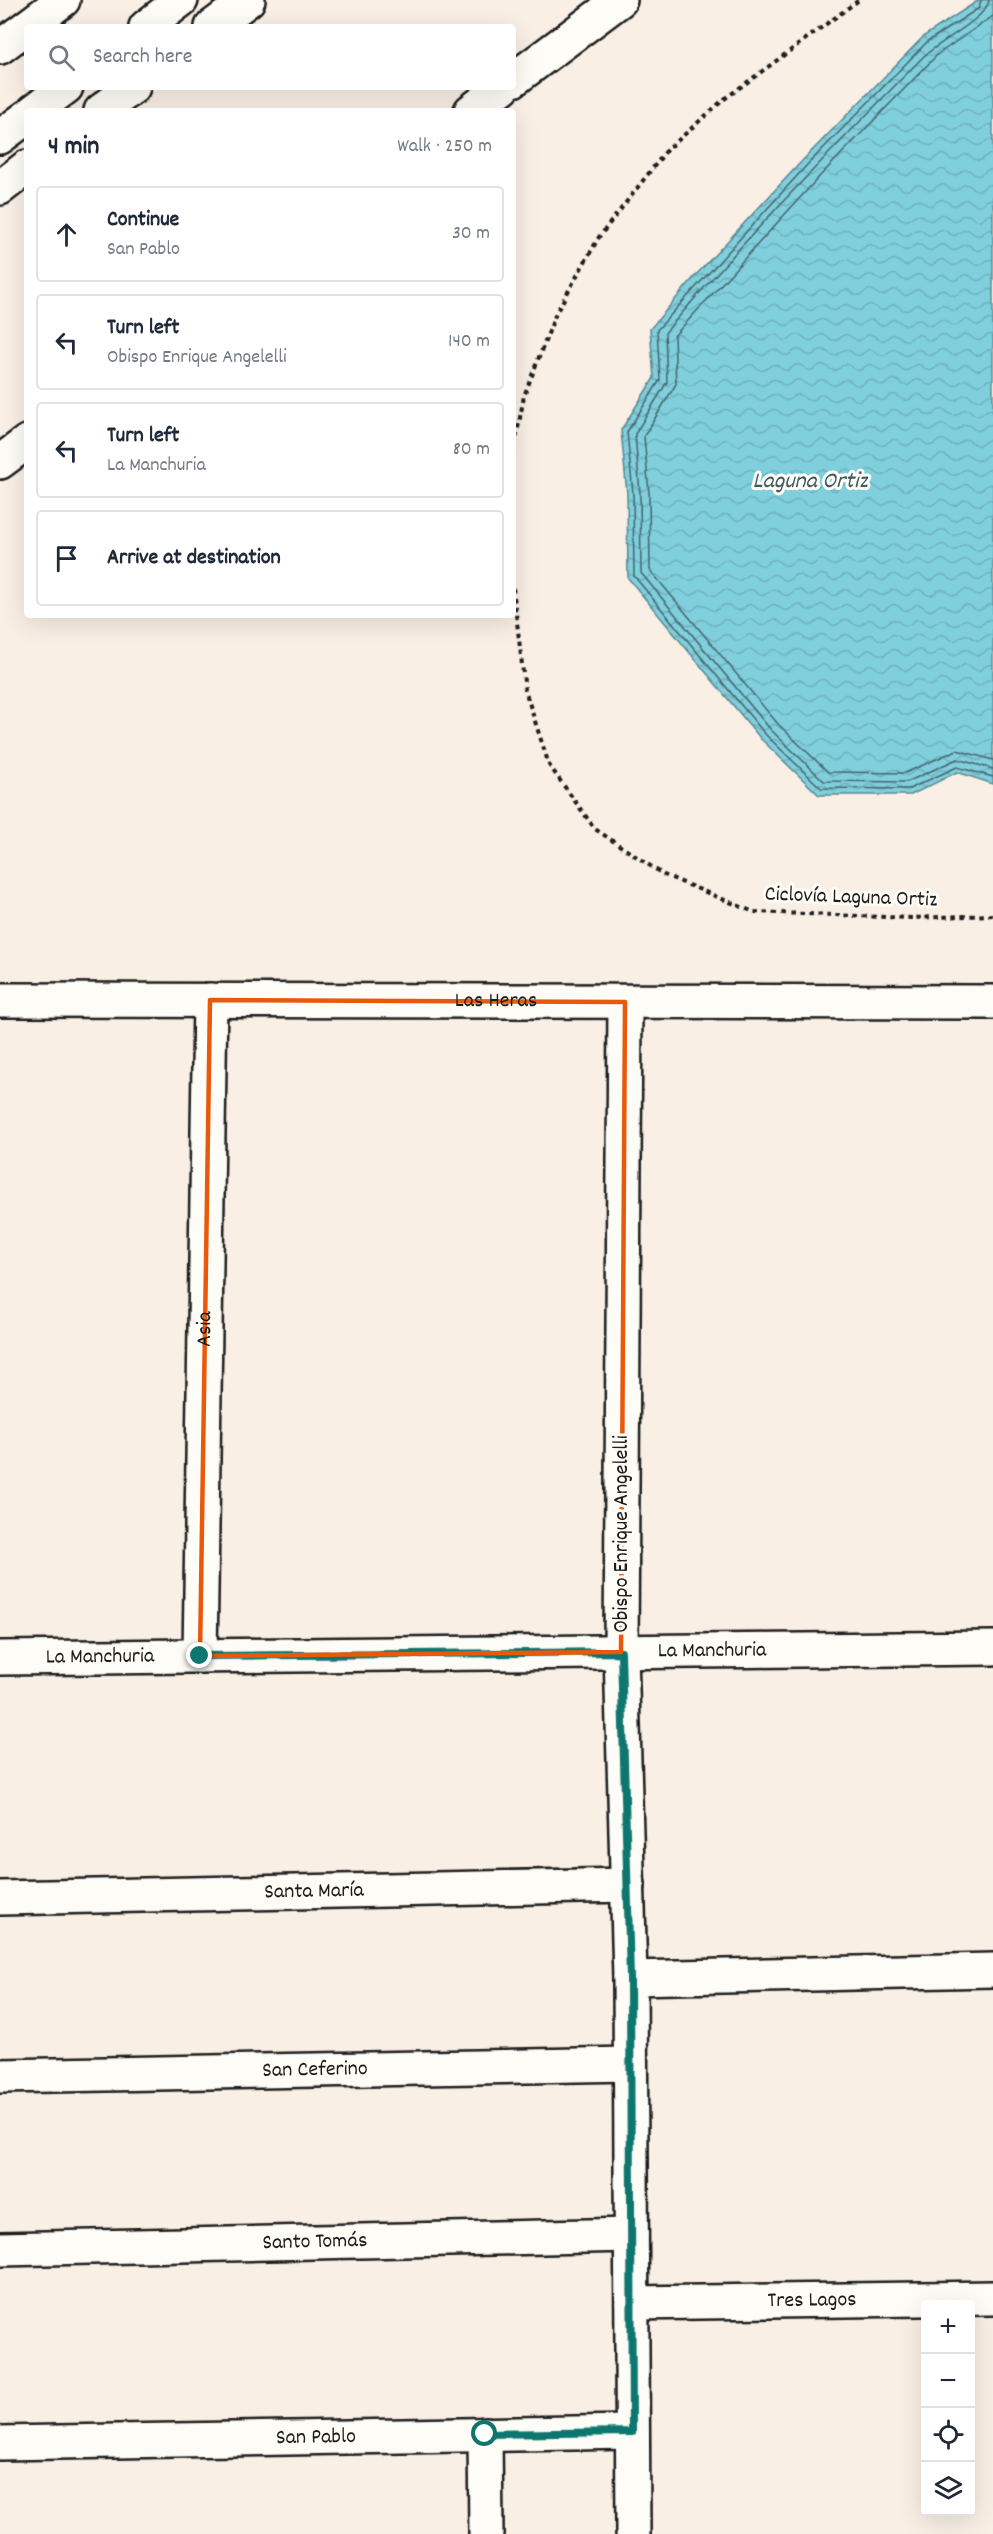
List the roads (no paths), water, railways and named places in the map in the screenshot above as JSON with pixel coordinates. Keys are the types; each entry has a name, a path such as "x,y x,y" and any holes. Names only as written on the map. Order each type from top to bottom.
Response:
{"street":[{"path":"31,24 63,0"},
{"path":"150,24 182,0"},
{"path":"216,24 248,0"},
{"path":"516,78 620,0"},
{"path":"0,47 24,29"},
{"path":"38,108 62,90"},
{"path":"105,108 129,90"},
{"path":"475,108 499,90"},
{"path":"0,137 24,119"},
{"path":"0,188 24,169"},
{"path":"0,462 24,444"},
{"name":"Las Heras","path":"0,1000 993,1002"},
{"name":"Asia","path":"200,1656 210,1000"},
{"name":"Obispo Enrique Angelelli","path":"625,1002 621,1652 630,1978 633,2534"},
{"name":"La Manchuria","path":"0,1658 993,1648"},
{"name":"Santa María","path":"0,1898 628,1885"},
{"path":"630,1978 993,1970"},
{"name":"San Ceferino","path":"0,2076 630,2064"},
{"name":"Santo Tomás","path":"0,2249 631,2235"},
{"name":"Tres Lagos","path":"632,2303 993,2298"},
{"name":"San Pablo","path":"0,2443 632,2432"},
{"path":"485,2434 486,2534"}],"water":[{"name":"Laguna Ortiz","path":"979,0 993,0 993,784 957,772 911,795 819,795 761,739 628,578 627,494 621,430 654,378 650,329 696,275 802,161 924,36"}]}
